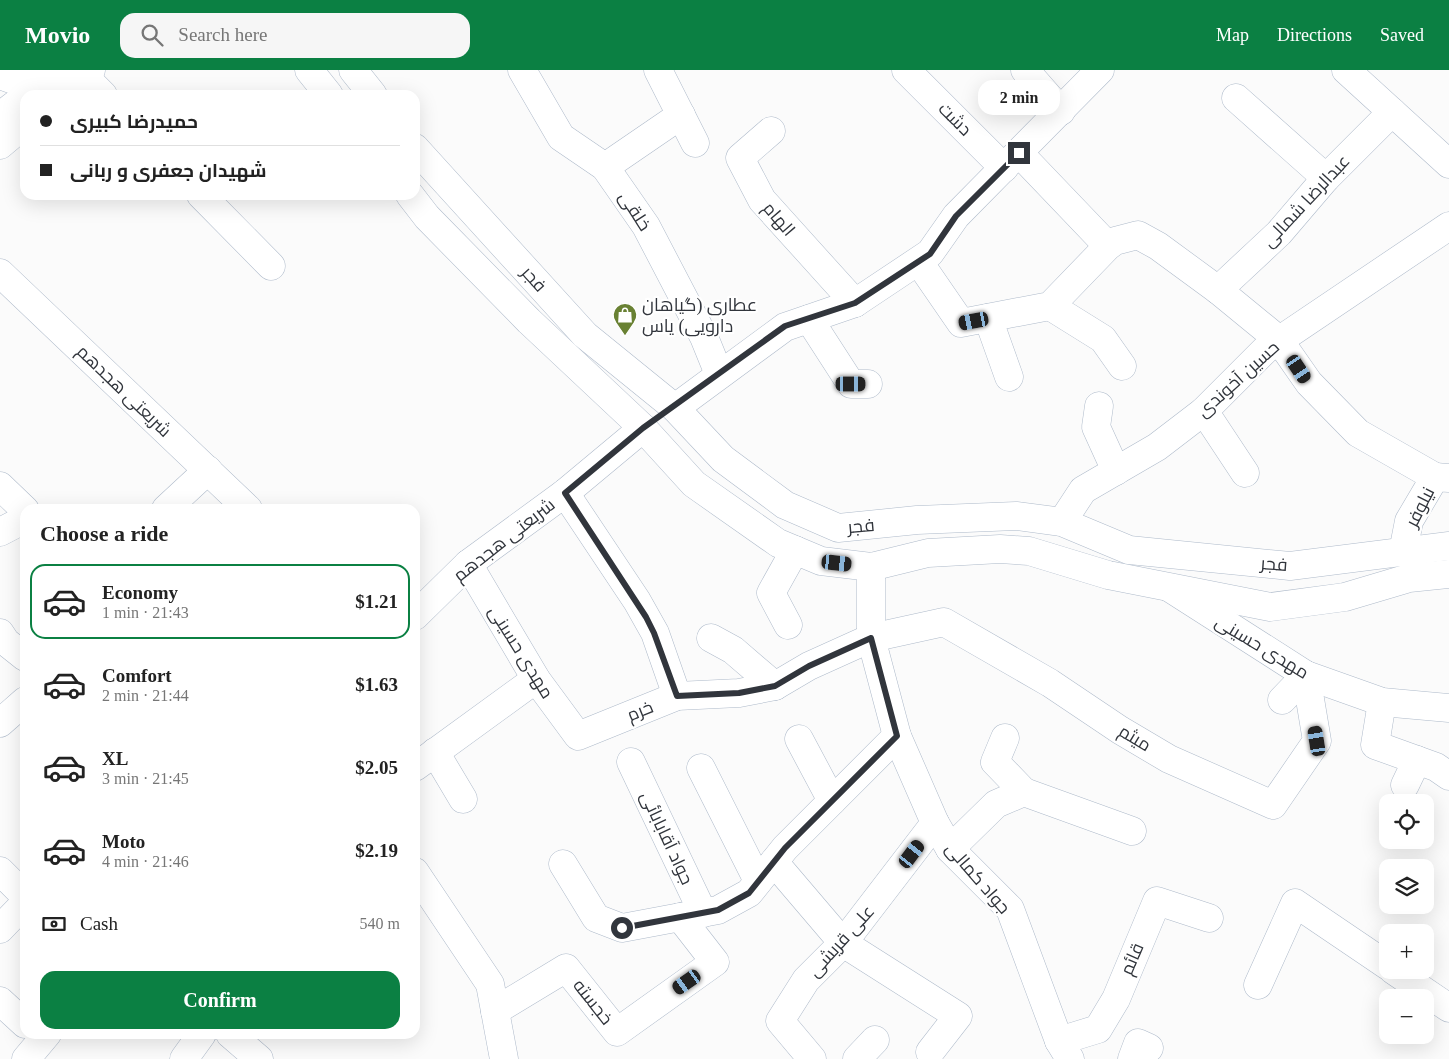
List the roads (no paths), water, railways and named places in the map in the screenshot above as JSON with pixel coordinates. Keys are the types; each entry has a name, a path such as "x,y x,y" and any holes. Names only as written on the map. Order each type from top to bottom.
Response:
{"street":[{"path":"309,70 325,90"},
{"path":"353,70 369,90"},
{"name":"خلقی","path":"522,70 561,138 605,167 646,226 704,337 719,374"},
{"path":"658,70 695,143"},
{"name":"دشت","path":"906,70 1108,246"},
{"path":"1025,70 1061,111"},
{"name":"شریعتی هجدهم","path":"420,611 468,564 565,493 643,428 674,408 785,326 855,303 930,254 956,216 1100,70"},
{"path":"1346,70 1449,164"},
{"path":"0,75 36,90 78,72 98,90"},
{"path":"1236,98 1326,178"},
{"path":"0,116 20,102"},
{"name":"عبدالرضا شمالی","path":"1218,290 1279,233 1326,178 1392,112"},
{"path":"605,167 681,115"},
{"path":"0,145 20,128"},
{"name":"الهام","path":"771,131 740,158 762,200 855,303"},
{"name":"فجر","path":"420,154 585,335 674,408 724,459 785,505 838,528 917,520 1016,516 1062,522 1129,550 1290,566 1449,546"},
{"path":"206,200 271,266"},
{"path":"414,200 427,217 529,321 643,428 694,484 778,543 821,562 871,566 928,553 1000,549 1029,550 1108,575 1270,606 1345,597 1409,578 1449,574"},
{"name":"حسین آخوندی","path":"1062,522 1083,490 1157,447 1204,411 1265,350 1449,226"},
{"path":"919,262 961,323 1050,306 1108,246 1114,242 1138,235 1158,246 1218,290 1279,340 1309,383 1358,434 1442,478"},
{"name":"شریعتی هجدهم","path":"0,273 243,504"},
{"path":"1050,306 1103,339 1122,366"},
{"path":"988,318 1009,377"},
{"path":"809,319 851,384 868,384"},
{"path":"1099,406 1096,427 1116,471"},
{"path":"1204,411 1245,473"},
{"path":"171,504 208,470"},
{"name":"نیلوفر","path":"1403,552 1409,521 1442,478"},
{"path":"0,486 20,505"},
{"path":"565,493 642,609 654,633 677,696"},
{"path":"0,532 20,522"},
{"path":"788,625 771,593 795,550"},
{"name":"مهدی حسینی","path":"468,564 536,679 578,736"},
{"name":"جواد کمالی","path":"871,566 871,638 897,736 935,823 950,849 1010,910 1064,1050"},
{"name":"مهدی حسینی","path":"1170,588 1306,675 1382,702 1449,708"},
{"name":"میثم","path":"871,638 944,622 1050,683 1120,730 1169,758 1274,805 1317,741 1306,675"},
{"path":"0,633 6,642 20,653"},
{"path":"711,638 734,650 775,686"},
{"name":"خرم","path":"578,736 677,696 739,693 775,686 809,666 871,638"},
{"path":"1282,700 1306,675"},
{"path":"463,799 425,759 536,679"},
{"path":"1382,702 1374,745 1436,767 1449,776"},
{"path":"0,723 20,705"},
{"path":"563,864 596,918 622,928 718,910 749,893 832,801 897,736"},
{"path":"1005,738 995,762 1024,792 1132,830"},
{"path":"799,739 832,801"},
{"path":"1405,785 1416,760"},
{"name":"جواد آقابابائی","path":"631,762 691,915"},
{"path":"701,768 766,872 843,943 958,1016 930,1052"},
{"path":"950,849 996,804 1024,792"},
{"name":"علی قریشی","path":"812,1059 780,1021 806,980 843,943 935,823"},
{"path":"0,871 20,891"},
{"path":"420,879 490,984 504,1059"},
{"name":"قائم","path":"1064,1050 1098,1029 1116,999 1156,901 1209,918"},
{"path":"1258,986 1295,903 1379,960"},
{"path":"0,929 20,908"},
{"name":"خجسته","path":"495,1011 580,967 617,1032 715,962 691,915"},
{"path":"1406,979 1449,1008"},
{"path":"0,1001 20,1022"},
{"path":"184,1059 198,1039"}],"place":[{"name":"عطاری (گیاهان دارویی) یاس","path":"625,336"}]}
